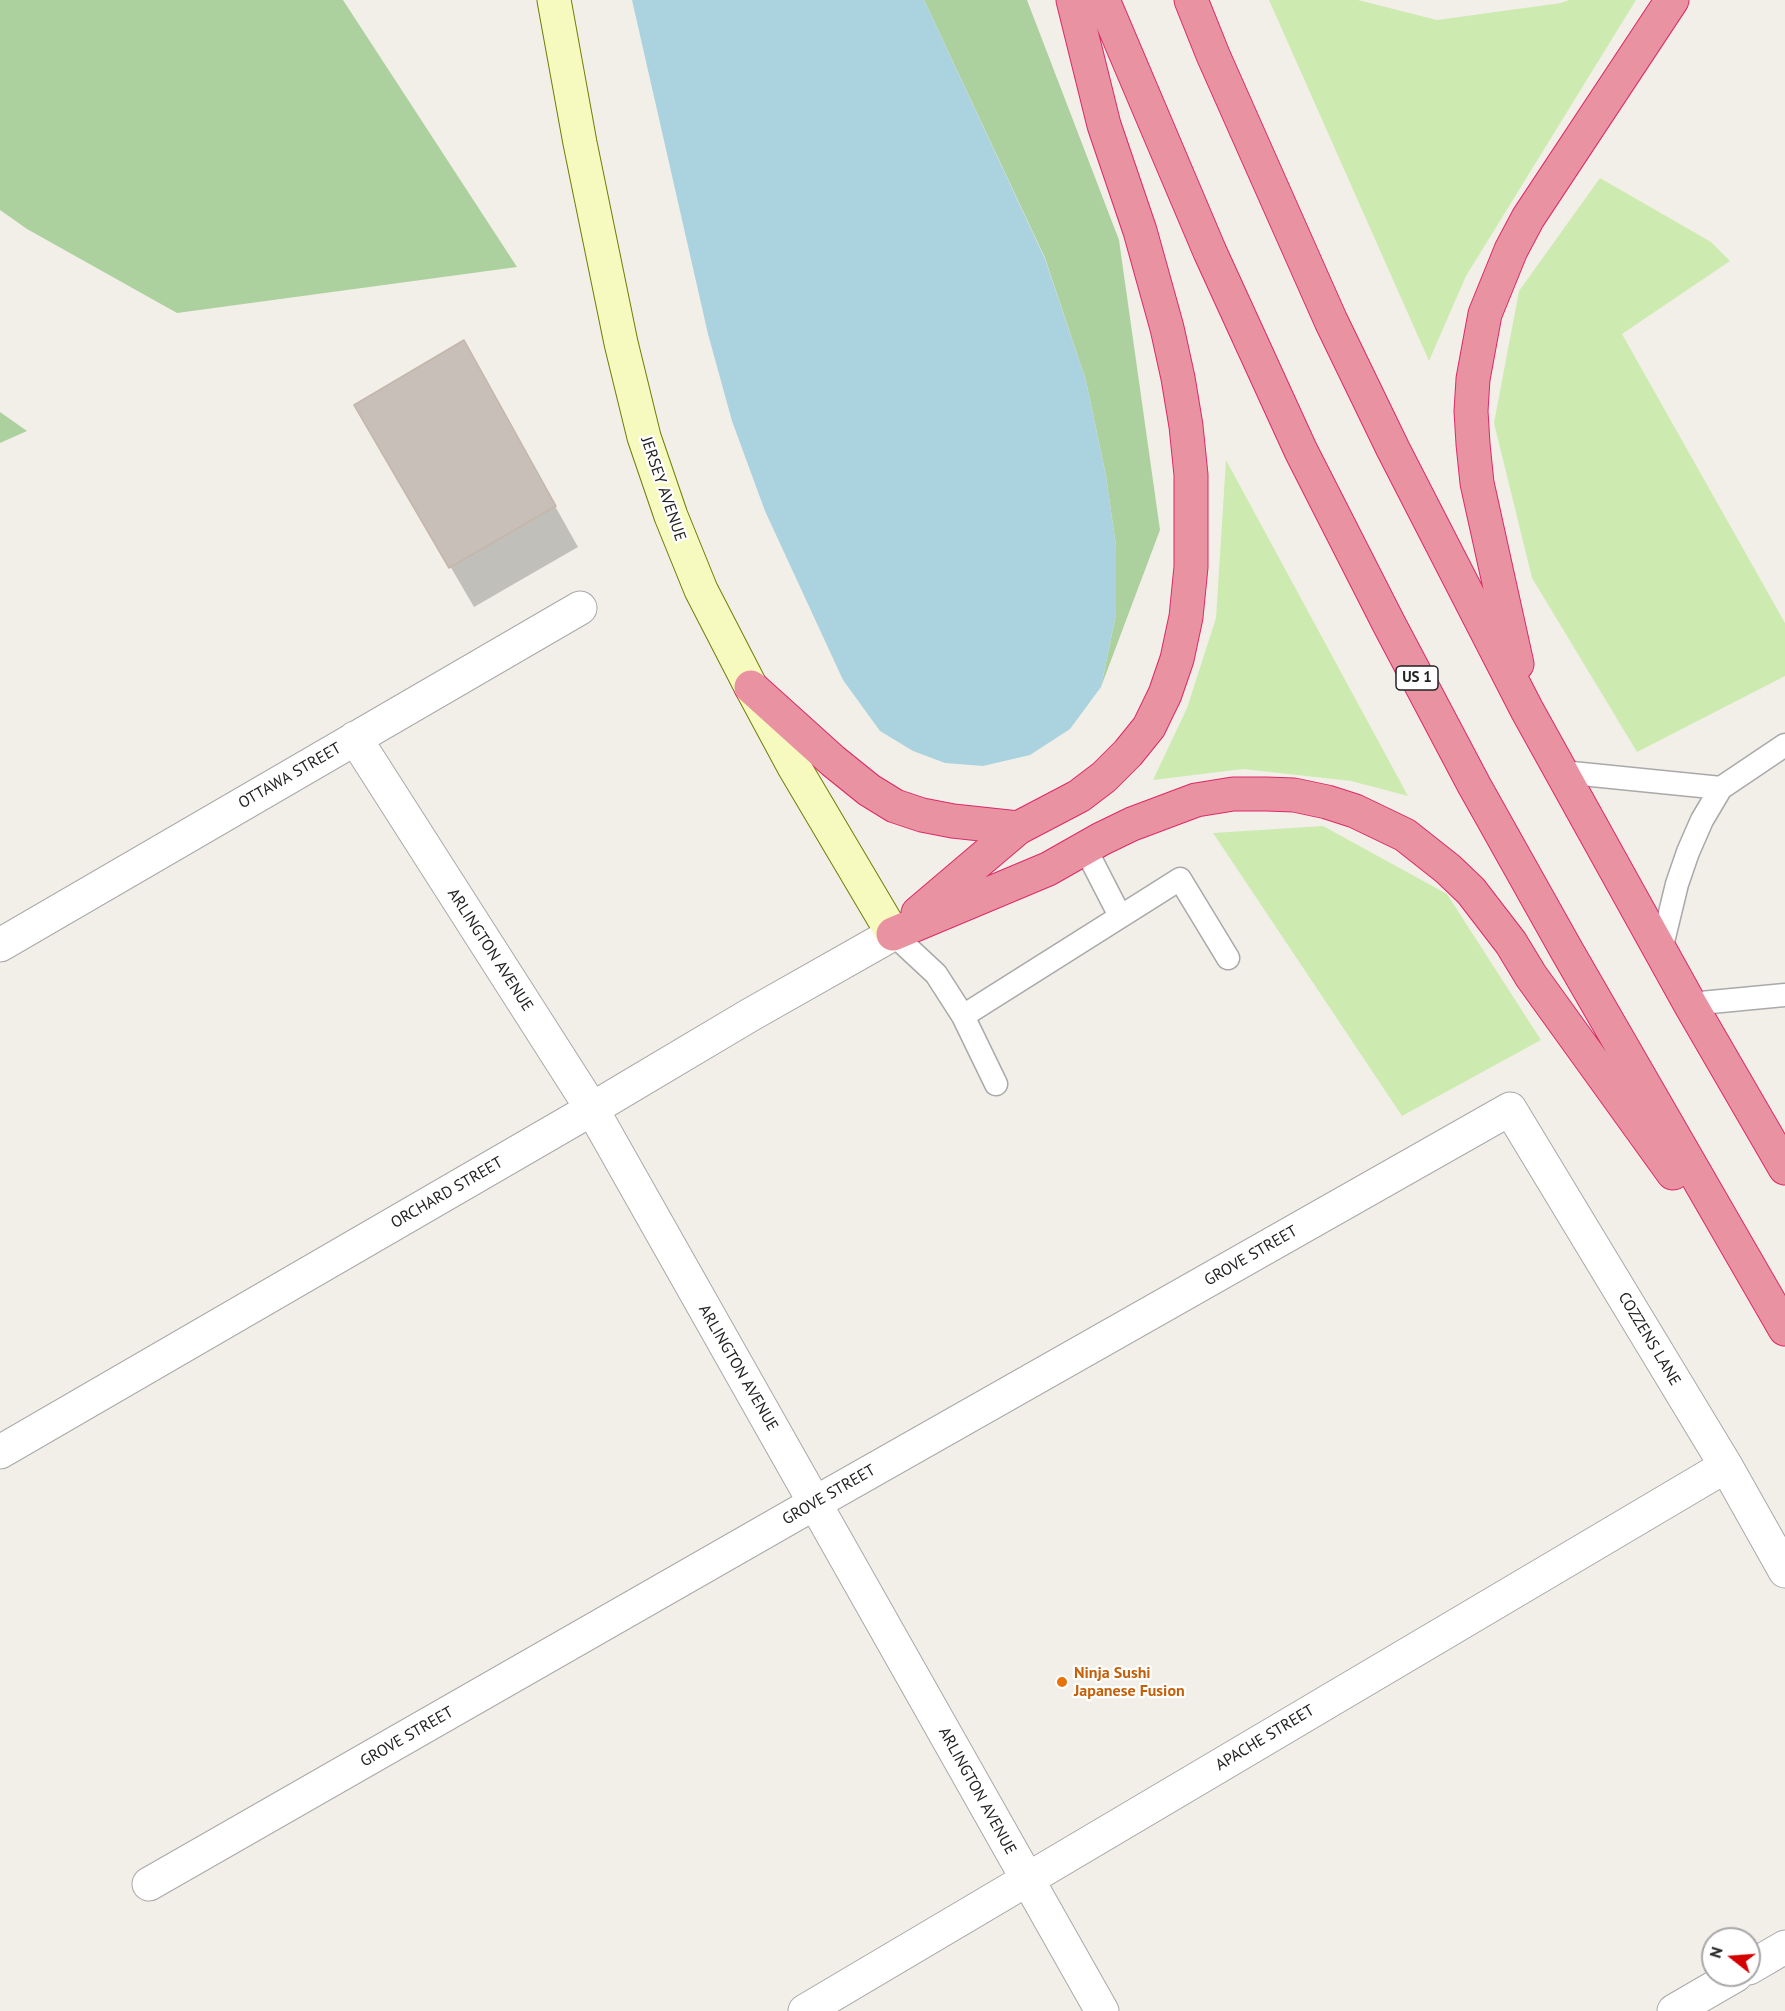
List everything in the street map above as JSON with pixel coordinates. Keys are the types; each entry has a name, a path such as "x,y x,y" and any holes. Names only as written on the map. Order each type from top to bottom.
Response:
{"highway":[{"path":"893,934 1018,828 1079,796 1104,777 1128,753 1149,727 1164,694 1177,658 1186,617 1191,567 1191,476 1178,378 1167,328 1140,231 1104,125 1073,0"},
{"name":"US 1","path":"1103,0 1210,252 1301,451 1384,614 1474,785 1784,1328"},
{"path":"1191,0 1213,55 1331,321 1398,459 1527,710 1690,1004 1785,1168"},
{"path":"1527,710 1477,483 1471,411 1478,346 1485,314 1496,284 1528,218 1672,0"},
{"path":"751,687 832,761 869,790 895,806 922,815 954,821 1018,828"},
{"path":"893,934 1048,869 1111,834 1196,800 1233,794 1294,795 1355,811 1405,835 1448,869 1471,891 1784,1328"}],"main road":[{"name":"JERSEY AVENUE","path":"554,0 580,143 621,343 644,437 671,516 701,590 751,687 793,765 893,934"}],"street":[{"name":"OTTAWA STREET","path":"0,945 580,608"},
{"name":"ARLINGTON AVENUE","path":"355,738 592,1109 1102,2011"},
{"name":"ORCHARD STREET","path":"0,1452 893,934"},
{"name":"GROVE STREET","path":"149,1884 1510,1109"},
{"name":"COZZENS LANE","path":"1510,1109 1726,1466 1785,1570"},
{"name":"APACHE STREET","path":"805,2011 1726,1466"},
{"path":"1761,1961 1785,1947"},
{"path":"1674,2011 1715,1987"}],"lane":[{"path":"1661,950 1677,884 1688,852 1720,788 1785,746"},
{"path":"1562,772 1720,788"},
{"path":"1085,848 1120,916"},
{"path":"963,1016 1180,879 1228,958"},
{"path":"893,934 936,974 963,1016 996,1084"},
{"path":"1690,1004 1785,995"}],"green space":[{"path":"0,0 343,0 517,267 177,313 27,229 0,210"},
{"path":"924,0 1027,0 1119,240 1160,530 1101,687 1116,614 1116,546 1106,476 1086,381 1045,258"},
{"path":"1269,0 1358,0 1437,20 1569,0 1636,0 1466,276 1429,361"},
{"path":"1600,178 1711,242 1730,261 1622,334 1785,623 1785,676 1637,752 1532,578 1494,423 1519,291"},
{"path":"0,412 27,431 0,443"},
{"path":"1226,460 1408,796 1351,781 1243,769 1153,780 1187,708 1216,618"},
{"path":"1323,826 1447,894 1541,1040 1402,1116 1213,833"}],"water":[{"path":"632,0 924,0 1045,259 1086,381 1106,476 1116,546 1116,614 1101,687 1070,729 1030,755 983,766 945,763 913,751 880,731 843,680 765,511 732,421 708,334"}],"building":[{"path":"464,340 556,506 449,568 354,405"}],"place":[{"name":"Ninja Sushi Japanese Fusion","path":"1062,1682"}]}
